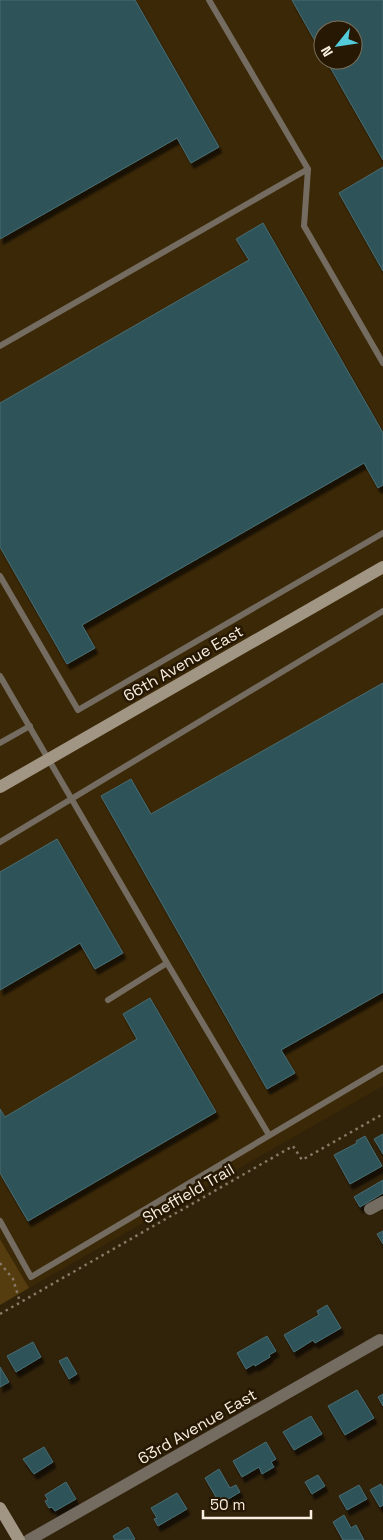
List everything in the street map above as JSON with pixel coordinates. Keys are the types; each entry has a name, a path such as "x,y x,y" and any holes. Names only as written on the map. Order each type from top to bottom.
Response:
{"street":[{"name":"66th Avenue East","path":"0,787 383,567"},
{"path":"370,1209 383,1202"},
{"name":"63rd Avenue East","path":"29,1540 382,1339"},
{"path":"0,1508 19,1540"}],"lane":[{"path":"209,0 308,169 304,226 383,364"},
{"path":"0,346 308,169"},
{"path":"0,576 78,710 383,533"},
{"path":"0,842 383,611"},
{"path":"0,676 269,1135"},
{"path":"0,744 30,726"},
{"path":"108,1000 167,963"},
{"path":"0,1220 31,1277 383,1068"}],"path":[{"name":"Sheffield Trail","path":"0,1314 293,1146 302,1160 383,1114"},
{"path":"0,1263 13,1279 20,1302"}],"shaded area":[{"path":"0,0 383,0 383,1086 29,1288 0,1239"},
{"path":"0,1239 29,1288 0,1305"}],"building":[{"path":"0,0 135,0 219,147 191,163 177,138 0,239"},
{"path":"292,0 383,0 383,160 332,70 363,70 363,20 313,20 313,37"},
{"path":"383,167 383,271 339,193"},
{"path":"263,223 383,433 383,485 378,488 364,463 82,625 95,648 67,664 0,547 0,403 249,260 236,239"},
{"path":"383,683 383,992 281,1050 295,1073 267,1089 101,796 131,779 151,814"},
{"path":"57,839 123,953 95,969 80,943 0,990 0,872"},
{"path":"150,998 216,1112 28,1221 0,1173 0,1109 5,1117 137,1039 123,1014"},
{"path":"383,1134 383,1154 374,1139"},
{"path":"365,1136 382,1166 350,1184 334,1155 357,1143 356,1141"},
{"path":"383,1180 383,1193 360,1207 354,1197"},
{"path":"383,1231 383,1244 377,1234"},
{"path":"327,1305 341,1328 315,1343 313,1340 294,1352 284,1335 319,1315 317,1311"},
{"path":"267,1336 276,1351 255,1366 254,1364 246,1369 237,1353"},
{"path":"33,1342 41,1357 16,1372 7,1356"},
{"path":"67,1357 77,1374 69,1379 59,1361"},
{"path":"0,1367 9,1382 0,1387"},
{"path":"357,1390 374,1418 345,1435 328,1406"},
{"path":"383,1394 383,1406 378,1397"},
{"path":"311,1416 322,1434 294,1450 283,1432"},
{"path":"266,1442 276,1459 271,1462 274,1467 262,1474 259,1467 242,1477 233,1461"},
{"path":"44,1447 53,1462 34,1474 23,1459"},
{"path":"219,1469 230,1488 236,1485 240,1492 220,1504 205,1478"},
{"path":"318,1475 325,1486 312,1494 305,1482"},
{"path":"66,1482 76,1499 55,1511 52,1507 49,1508 45,1501 48,1500 45,1495"},
{"path":"381,1484 383,1488 383,1505 380,1507 370,1490"},
{"path":"359,1485 367,1499 347,1510 339,1496"},
{"path":"177,1493 187,1509 158,1526 154,1519 157,1518 151,1508"},
{"path":"344,1515 351,1528 356,1525 364,1540 343,1540 333,1522"},
{"path":"128,1527 135,1539 115,1540 113,1536"}]}
